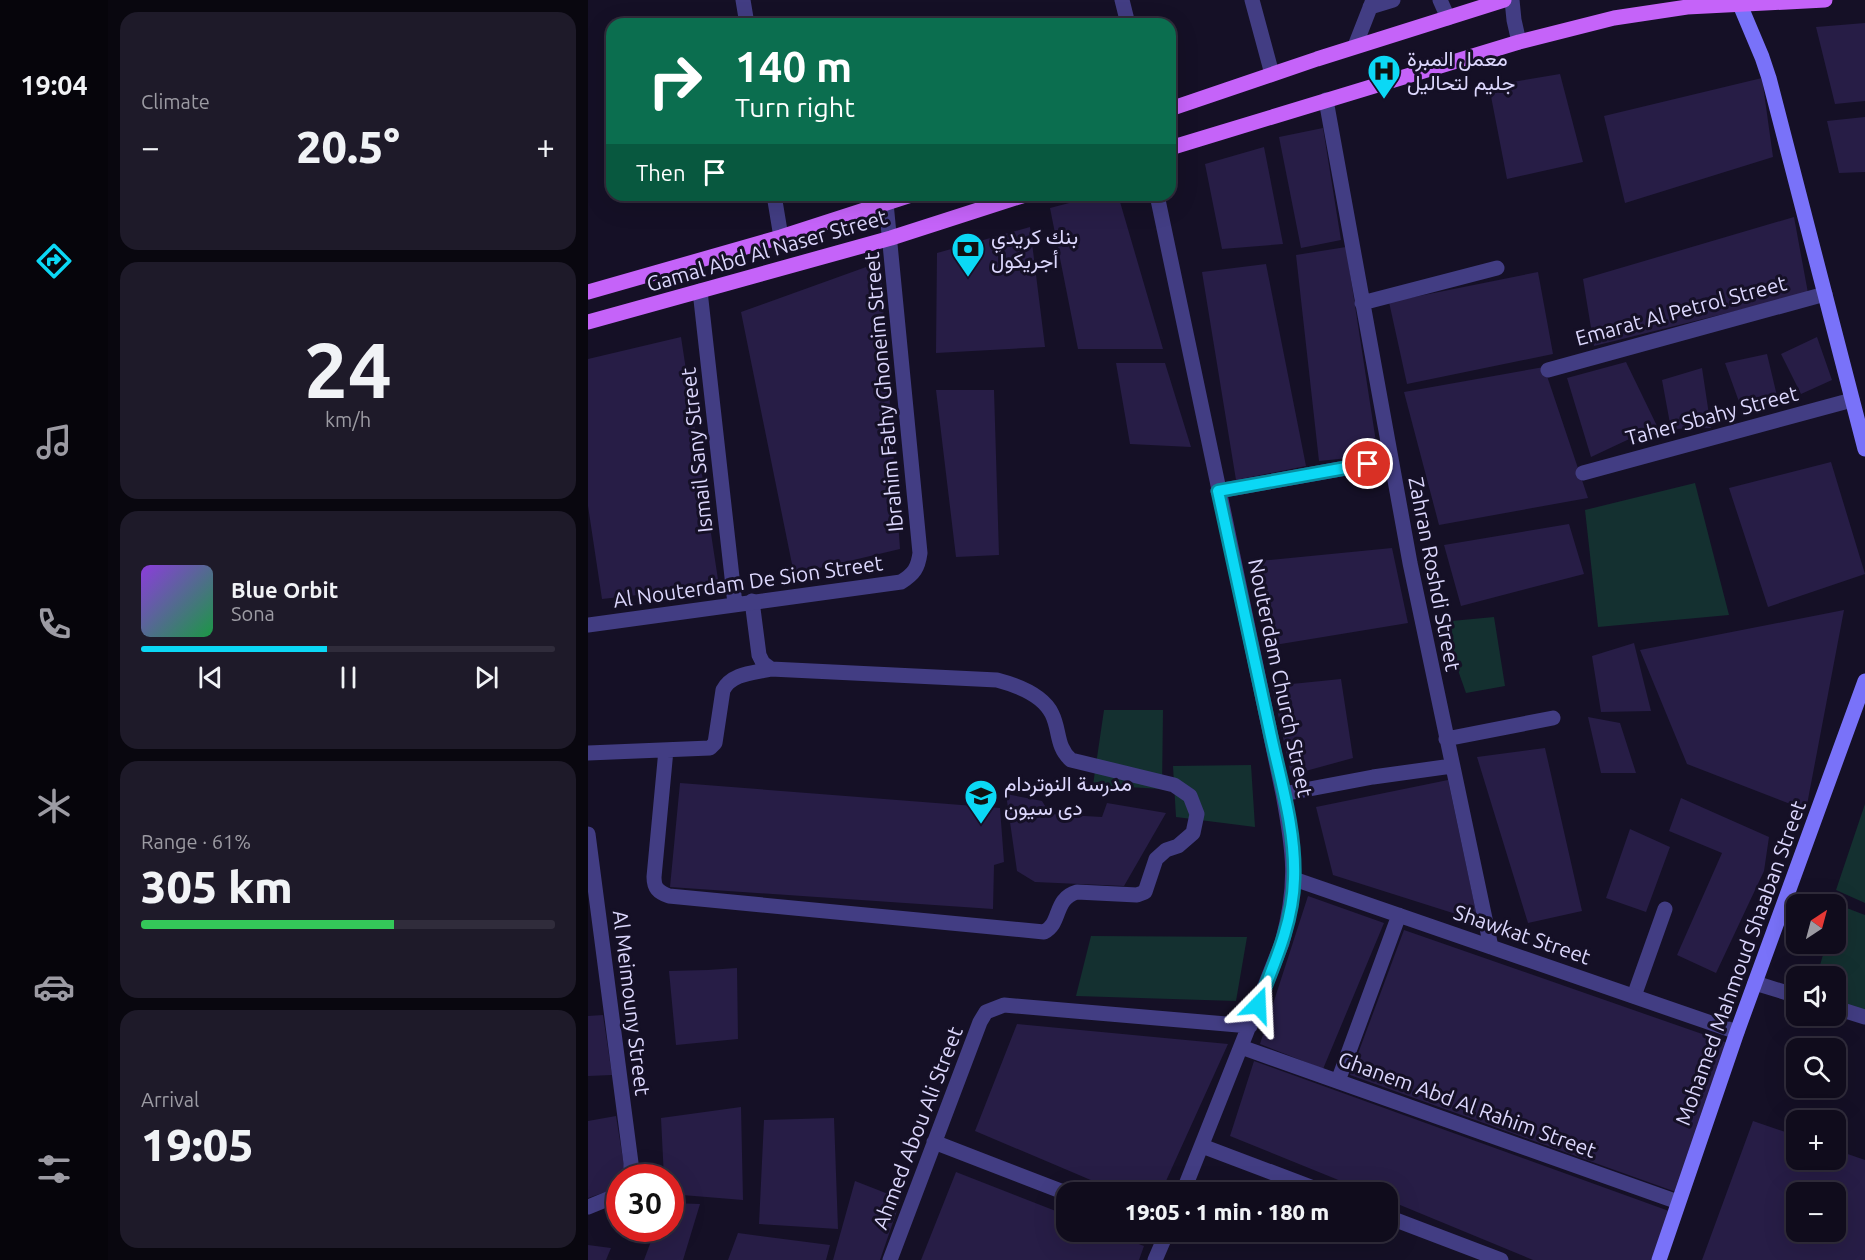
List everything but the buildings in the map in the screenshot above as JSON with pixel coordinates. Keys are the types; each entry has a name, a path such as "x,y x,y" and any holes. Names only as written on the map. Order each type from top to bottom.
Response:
{"main road":[{"path":"1176,107 1355,46 1504,0"},
{"path":"1176,146 1520,42 1614,18 1687,3 1825,0"},
{"name":"Gamal Abd Al Naser Street","path":"588,292 781,237 892,201"},
{"name":"Gamal Abd Al Naser Street","path":"588,322 891,238 1006,201"}],"street":[{"path":"743,0 746,18"},
{"path":"1122,0 1126,18"},
{"path":"1252,0 1272,74"},
{"path":"1355,46 1372,4 1393,0"},
{"path":"1440,0 1448,18"},
{"path":"1512,0 1520,42"},
{"path":"1739,2 1769,78 1865,448"},
{"name":"Zahran Roshdi Street","path":"1326,100 1390,460 1446,739 1491,947"},
{"path":"775,201 781,237"},
{"name":"Nouterdam Church Street","path":"1158,201 1283,794 1293,850 1294,879 1291,911 1282,943 1187,1182"},
{"name":"Ibrahim Fathy Ghoneim Street","path":"886,203 920,553 913,575"},
{"path":"1362,303 1497,268"},
{"name":"Ismail Sany Street","path":"700,291 735,604"},
{"name":"Emarat Al Petrol Street","path":"1548,370 1825,294"},
{"name":"Taher Sbahy Street","path":"1583,473 1852,400"},
{"path":"1218,491 1390,460"},
{"name":"Al Nouterdam De Sion Street","path":"588,625 901,582 913,575"},
{"path":"752,601 759,655 763,663 771,669"},
{"path":"588,753 710,747 715,743 723,690 727,683 733,678 771,669 997,680 1016,685 1046,705 1052,714 1063,753 1071,760 1174,785 1190,796 1197,814 1193,833 1178,846 1166,850 1156,859 1145,892 1137,895 1077,892 1070,894 1060,905 1052,926 1044,932 669,896 660,893 654,886 666,750"},
{"name":"Mohamed Mahmoud Shaaban Street","path":"1659,1260 1737,1032 1865,681"},
{"path":"1446,739 1553,718"},
{"path":"1283,794 1373,777 1452,766"},
{"name":"Al Meimouny Street","path":"588,834 592,905 631,1164"},
{"name":"Shawkat Street","path":"1294,879 1737,1032"},
{"path":"1634,996 1665,909"},
{"path":"1338,1081 1399,915"},
{"path":"1755,983 1786,993"},
{"name":"Ahmed Abou Ali Street","path":"890,1260 980,1022 986,1012 1004,1005 1250,1026"},
{"path":"1846,1011 1865,1017"},
{"name":"Ghanem Abd Al Rahim Street","path":"1241,1047 1678,1202"},
{"path":"934,1142 1056,1189"},
{"path":"1202,1146 1297,1182"},
{"path":"588,1207 606,1200"},
{"path":"1398,1221 1501,1260"},
{"path":"1155,1260 1162,1242"}],"green space":[{"path":"1695,483 1729,615 1598,627 1585,510"},
{"path":"1494,617 1505,686 1466,693 1441,622"},
{"path":"1104,710 1163,710 1162,789 1093,785"},
{"path":"1251,765 1255,827 1176,817 1173,766"},
{"path":"1865,804 1865,903 1836,890"},
{"path":"1846,908 1865,915 1865,1010 1846,1005 1846,966 1820,966 1823,954 1846,954"},
{"path":"1091,936 1247,937 1236,1001 1076,996"}],"place":[{"name":"معمل المبرة جليم لتحاليل","path":"1384,100"},
{"name":"بنك كريدي أجريكول","path":"968,278"},
{"name":"مدرسة النوتردام دى سيون","path":"981,825"}],"route":[{"path":"1258,1005 1282,943 1291,911 1294,879 1293,850 1218,491 1368,464"}]}
